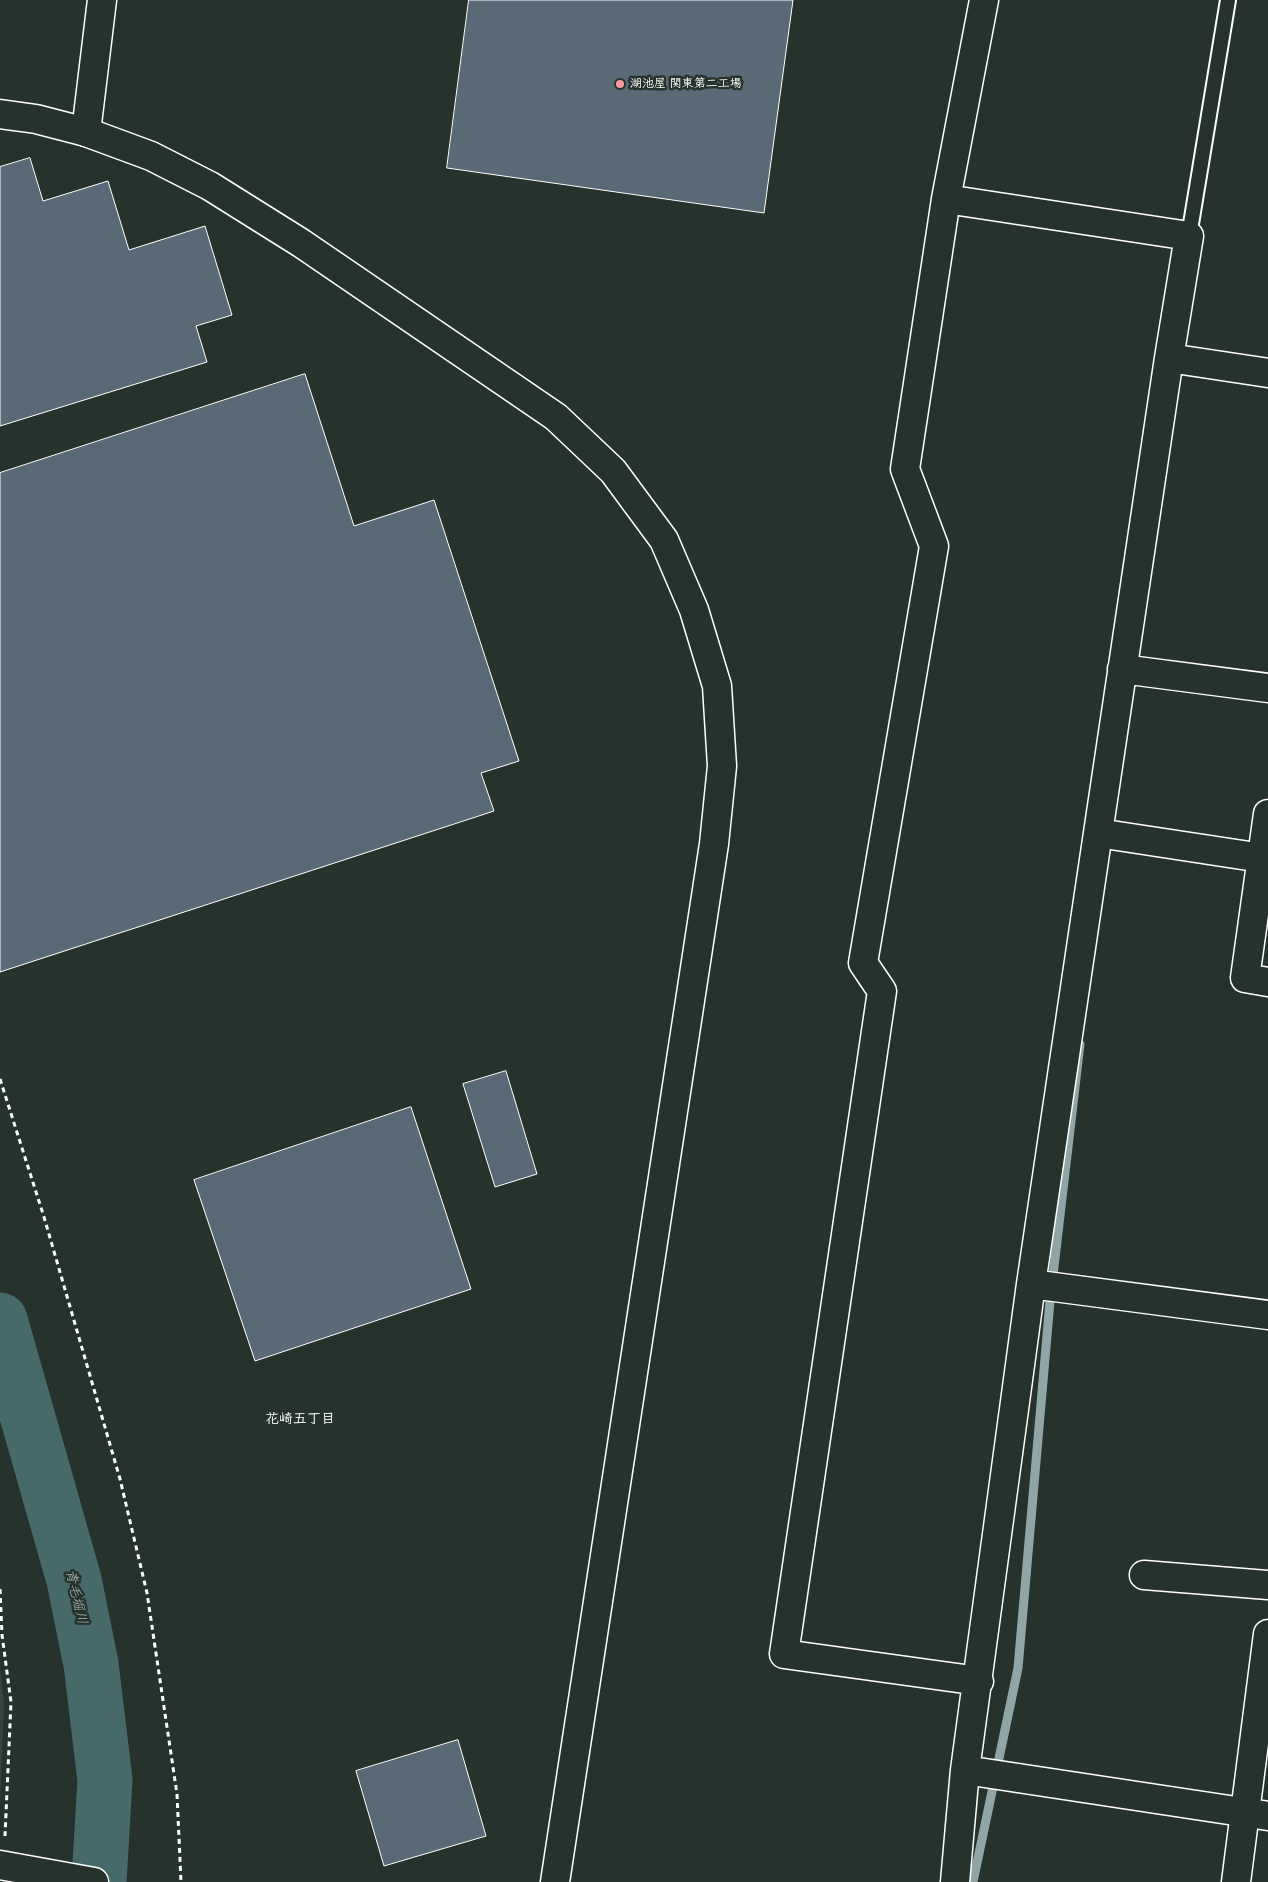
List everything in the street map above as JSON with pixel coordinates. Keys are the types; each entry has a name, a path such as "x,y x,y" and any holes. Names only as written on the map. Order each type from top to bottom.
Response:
{"street":[{"path":"86,132 102,0"},
{"path":"979,1681 784,1654 882,991 863,963 934,546 905,469 946,199 984,0"},
{"path":"0,114 36,119 86,132 151,156 210,186 301,243 556,417 613,471 664,540 694,610 716,686 722,766 714,844 555,1882"},
{"path":"946,199 1189,236 1122,669 1031,1284 979,1681 965,1770 955,1882"},
{"path":"1169,358 1268,373"},
{"path":"1122,669 1268,688"},
{"path":"1268,814 1266,859 1245,978 1268,982"},
{"path":"1098,834 1266,859"},
{"path":"1031,1284 1268,1315"},
{"path":"1144,1574 1268,1585"},
{"path":"1236,1882 1256,1814 1268,1634"},
{"path":"965,1770 1256,1814"},
{"path":"9,1867 94,1882"}],"lane":[{"path":"1189,236 1228,0"}],"path":[{"path":"0,1079 44,1217 117,1470 147,1593 177,1794 181,1882"},
{"path":"0,1589 2,1635 11,1702 9,1867"}],"shaded area":[{"path":"0,1669 4,1703 0,1804"}],"building":[{"name":"湖池屋 関東第二工場","path":"469,0 793,0 764,213 447,168"},
{"path":"30,158 43,201 108,181 129,250 205,226 232,315 196,326 207,362 0,426 0,167"},
{"path":"305,374 354,526 434,500 519,761 481,773 494,811 0,972 0,473"},
{"path":"506,1071 537,1174 495,1187 463,1084"},
{"path":"411,1107 471,1289 255,1361 194,1180"},
{"path":"458,1740 486,1836 384,1866 356,1771"}],"waterway":[{"path":"973,1882 1018,1668 1050,1301 1080,1044"},
{"name":"青毛堀川","path":"0,1320 74,1580 91,1664 105,1780 99,1882"}],"place":[{"name":"湖池屋 関東第二工場","path":"620,84"}],"district":[{"name":"花崎五丁目","path":"300,1419"}]}
